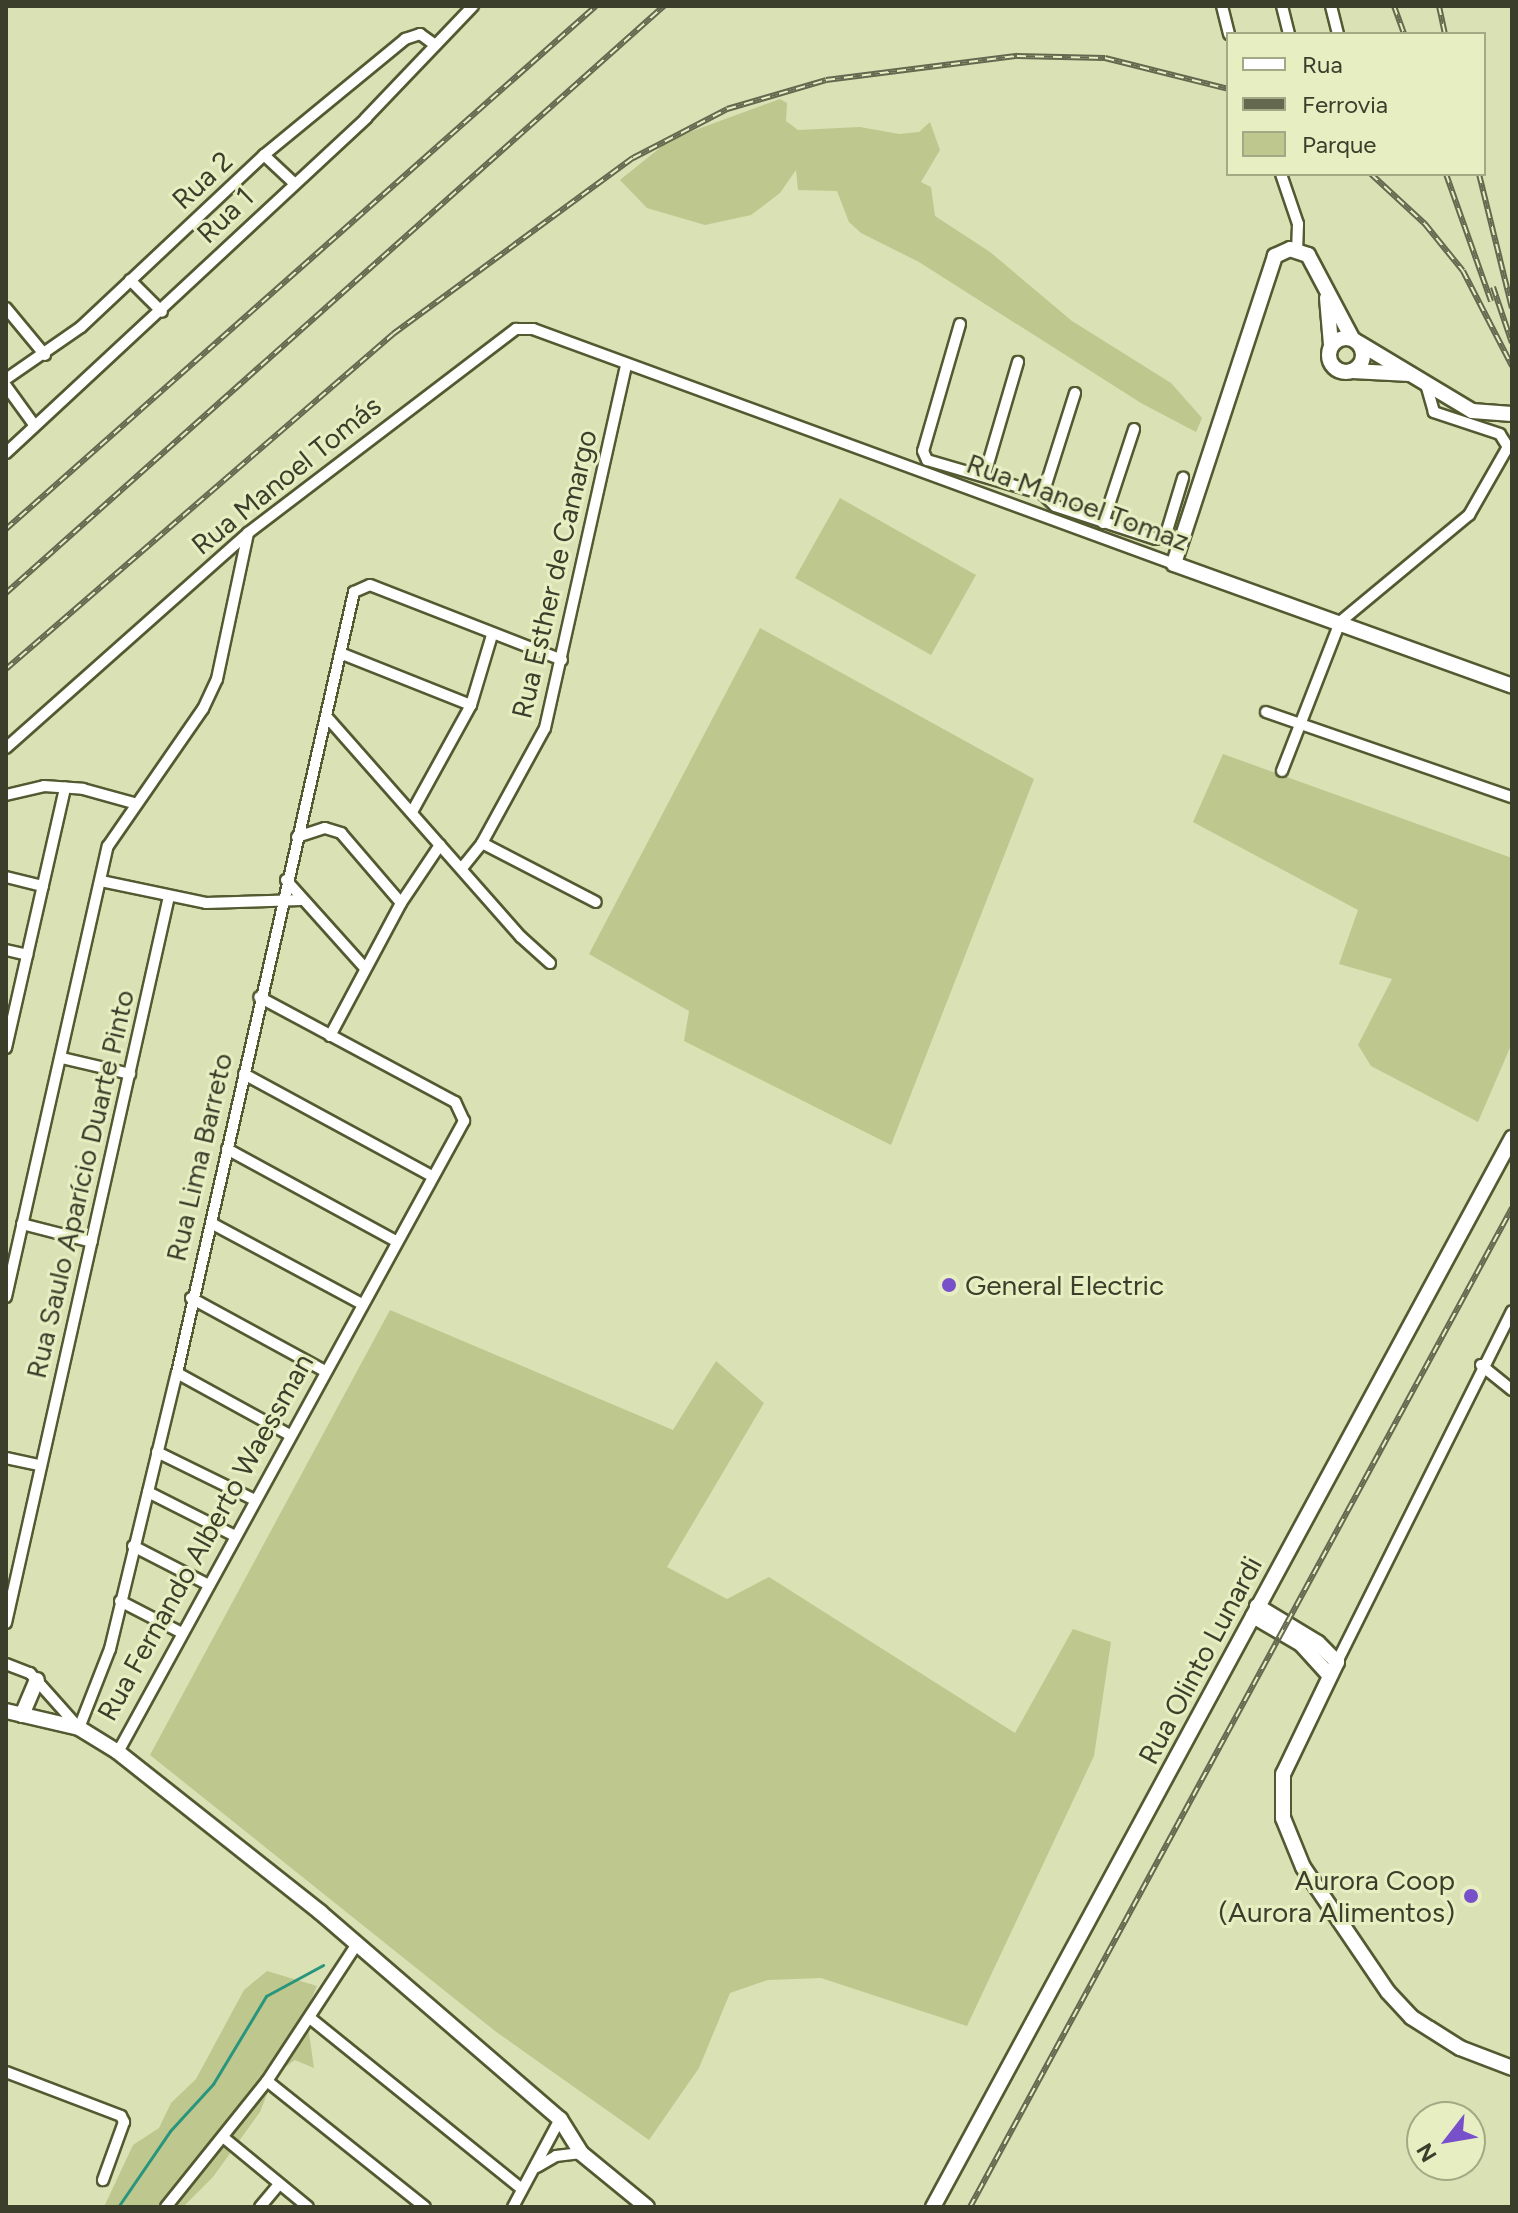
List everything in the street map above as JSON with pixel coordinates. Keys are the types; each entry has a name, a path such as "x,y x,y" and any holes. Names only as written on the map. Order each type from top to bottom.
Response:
{"street":[{"name":"Rua 1","path":"6,453 162,312 473,6"},
{"path":"1222,6 1228,32"},
{"path":"1282,6 1288,32"},
{"path":"1331,6 1338,32"},
{"name":"Rua 2","path":"6,379 45,355 264,155 405,39 420,34 435,45"},
{"path":"264,155 295,184"},
{"path":"1282,176 1298,224 1297,249"},
{"path":"1174,564 1269,268 1283,251 1297,249 1308,255 1363,355 1352,371"},
{"path":"130,280 162,312"},
{"path":"1324,286 1332,365 1352,371 1410,374"},
{"path":"6,308 45,355"},
{"path":"960,324 924,455 970,476 985,474 1043,494 1055,506 1161,539 1183,478"},
{"name":"Rua Manoel Tomás","path":"6,748 248,533 508,332 533,329 626,366"},
{"path":"1331,345 1355,341 1472,411 1512,414"},
{"path":"985,474 1018,362"},
{"name":"Rua Manoel Tomaz","path":"626,366 1512,686"},
{"name":"Rua Esther de Camargo","path":"462,868 482,843 545,728 626,366"},
{"path":"1282,771 1340,622 1479,505 1508,447 1507,439 1434,412 1426,384"},
{"path":"6,386 35,426"},
{"path":"1043,494 1075,393"},
{"path":"1103,523 1134,429"},
{"path":"1020,509 1028,489"},
{"path":"6,1297 108,846 134,803 203,709 217,679 248,533"},
{"name":"Rua Lima Barreto","path":"79,1728 110,1649 177,1373 281,897 354,592 370,585 492,635"},
{"path":"412,812 471,705 492,635 562,660"},
{"path":"340,653 471,705"},
{"path":"1266,712 1512,797"},
{"path":"326,716 550,963"},
{"path":"6,795 33,788 65,788 134,803"},
{"path":"6,1048 65,788"},
{"path":"300,824 311,830 341,833 401,903"},
{"path":"297,837 311,830"},
{"path":"482,843 596,902"},
{"path":"259,997 330,1036 364,967 401,903 440,845"},
{"path":"6,877 43,886"},
{"path":"286,880 364,967"},
{"path":"101,881 206,903 281,897 301,900"},
{"name":"Rua Saulo Aparício Duarte Pinto","path":"6,1623 169,896"},
{"path":"6,950 27,955"},
{"name":"Rua Fernando Alberto Waessman","path":"330,1036 455,1102 464,1121 118,1752 320,1912 355,1947 560,2119 581,2153 647,2207"},
{"path":"62,1058 130,1074"},
{"path":"244,1074 432,1176"},
{"name":"Rua Olinto Lunardi","path":"933,2207 1512,1138"},
{"path":"227,1149 396,1241"},
{"path":"211,1223 362,1304"},
{"path":"22,1224 92,1242"},
{"path":"191,1298 325,1371"},
{"path":"1512,1311 1481,1365 1347,1641 1328,1663 1283,1774 1288,1835 1303,1867 1403,2009 1460,2048 1512,2068"},
{"path":"1481,1365 1512,1390"},
{"path":"177,1373 290,1435"},
{"path":"157,1452 255,1500"},
{"path":"6,1458 39,1465"},
{"path":"148,1492 235,1536"},
{"path":"133,1546 209,1585"},
{"path":"120,1601 182,1633"},
{"path":"1255,1611 1328,1663"},
{"path":"6,1664 37,1680 79,1728 118,1752"},
{"path":"22,1715 37,1680"},
{"path":"6,1711 79,1728"},
{"path":"166,2207 267,2081 355,1947"},
{"path":"310,2018 522,2189"},
{"path":"6,2072 121,2116 124,2122 103,2180"},
{"path":"267,2081 425,2207"},
{"path":"513,2207 560,2119"},
{"path":"223,2137 308,2207"},
{"path":"535,2168 556,2156 581,2153"},
{"path":"260,2207 279,2184"}],"green space":[{"path":"780,99 787,103 786,121 798,130 860,127 899,134 919,132 930,122 940,150 921,182 931,187 935,216 990,252 1072,321 1171,383 1202,418 1196,432 1141,403 919,262 861,233 849,222 837,191 798,190 796,170 780,193 751,215 705,225 647,208 620,180 671,139"},
{"path":"840,498 976,575 931,655 795,578"},
{"path":"760,628 1034,779 891,1145 684,1041 689,1011 589,954"},
{"path":"1223,754 1512,858 1512,1043 1478,1122 1371,1066 1358,1045 1392,979 1339,964 1358,910 1193,822"},
{"path":"390,1310 673,1430 716,1361 764,1403 667,1567 727,1599 769,1577 1015,1733 1073,1629 1111,1642 1094,1756 967,2026 821,1978 768,1980 730,1993 699,2068 649,2140 495,2031 150,1755"},
{"path":"267,1971 317,1986 306,2012 314,2068 295,2060 275,2074 260,2112 213,2177 183,2207 104,2207 133,2145 159,2128 171,2103 196,2079 244,1990"}],"waterway":[{"path":"118,2207 170,2131 213,2084 266,1996 323,1965"}],"railway":[{"path":"6,529 596,6"},
{"path":"6,593 664,6"},
{"path":"1394,6 1403,32"},
{"path":"1439,6 1445,32"},
{"path":"6,669 393,334 633,158 727,109 826,80 1017,56 1105,58 1226,88"},
{"path":"1373,176 1425,224 1463,271 1512,366"},
{"path":"1447,176 1491,301"},
{"path":"1479,176 1512,308"},
{"path":"1493,287 1512,343"},
{"path":"970,2207 1512,1208"}],"place":[{"name":"General Electric","path":"949,1285"},
{"name":"Aurora Coop (Aurora Alimentos)","path":"1471,1896"}]}
